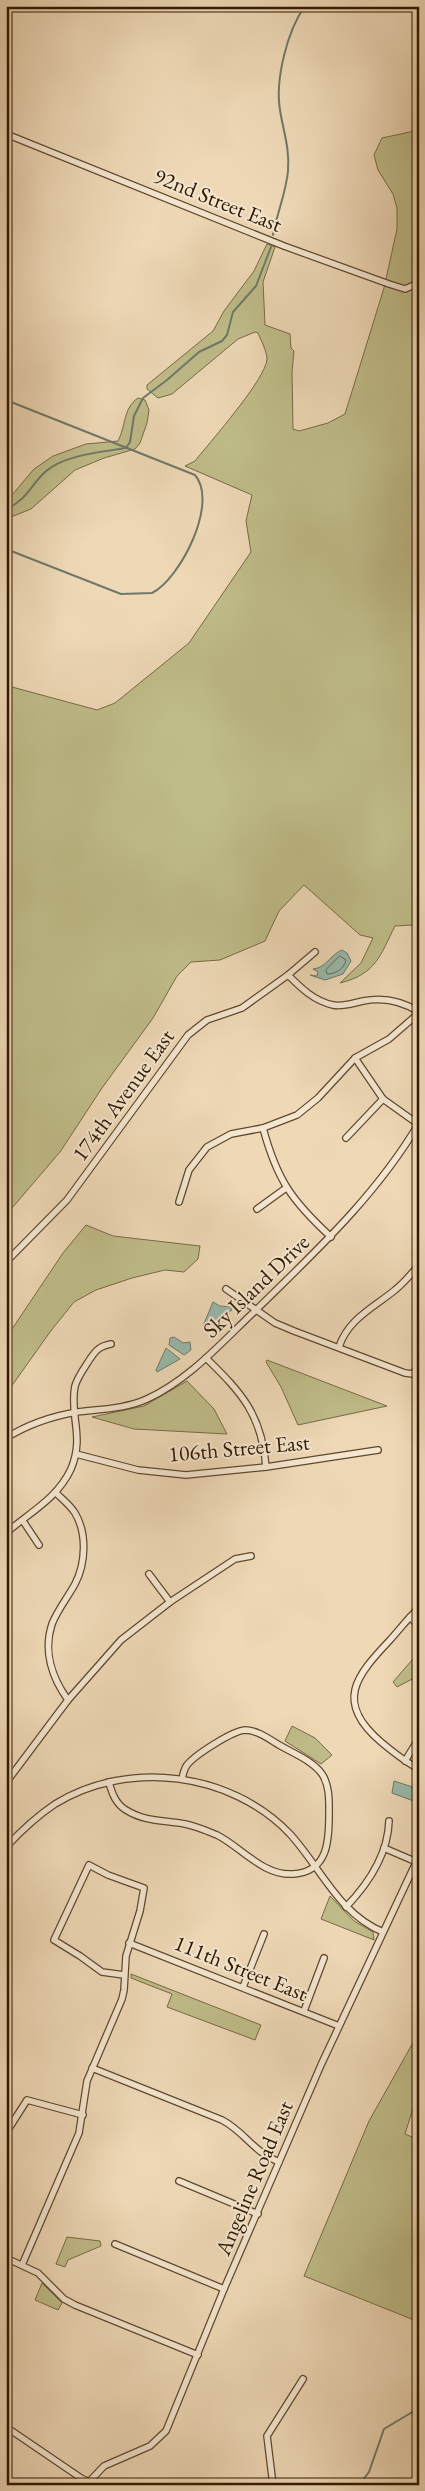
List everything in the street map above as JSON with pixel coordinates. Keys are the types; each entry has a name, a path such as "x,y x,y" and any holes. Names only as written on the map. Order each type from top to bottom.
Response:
{"street":[{"name":"92nd Street East","path":"6,134 284,246 389,284 405,289 419,283"},
{"name":"174th Avenue East","path":"6,1262 67,1200 188,1035 206,1020 242,1008 288,975 315,952"},
{"path":"179,1202 188,1170 207,1147 231,1134 283,1122 307,1108 355,1058 389,1040 419,1013 400,1002 378,999 344,1006 333,1005 313,997 288,975"},
{"path":"355,1058 383,1099 418,1124"},
{"path":"346,1138 383,1099"},
{"name":"Sky Island Drive","path":"6,1438 46,1420 75,1412 124,1407 141,1402 178,1382 206,1358 331,1237 374,1188 418,1124"},
{"path":"263,1128 271,1158 286,1188 299,1206 331,1237"},
{"path":"256,1209 286,1188"},
{"path":"338,1347 356,1320 395,1290 419,1265"},
{"path":"226,1289 275,1323 294,1331 404,1374 413,1374 419,1365"},
{"path":"6,1533 56,1493 70,1470 76,1454 78,1430 75,1412 76,1384 81,1372 97,1349 111,1344"},
{"path":"206,1358 242,1394 260,1430 266,1467"},
{"name":"106th Street East","path":"76,1454 138,1470 186,1475 266,1467 378,1450"},
{"path":"56,1493 74,1512 80,1526 83,1545 78,1576 56,1615 49,1637 49,1658 52,1670 59,1687 68,1700"},
{"path":"23,1521 39,1546"},
{"path":"8,1780 68,1700 121,1640 170,1602 235,1559 251,1556"},
{"path":"149,1574 170,1602"},
{"path":"419,1608 364,1667 356,1683 354,1698 359,1718 367,1729 405,1761 419,1769"},
{"path":"410,1617 419,1626"},
{"path":"109,1782 111,1791 119,1805 140,1817 195,1827 226,1840 262,1866 284,1873 296,1874 323,1858 329,1837 328,1789 324,1776 314,1765 255,1732 242,1731 225,1736 190,1762 182,1779"},
{"path":"405,1761 419,1738"},
{"path":"6,1847 39,1815 56,1803 109,1782 138,1777 182,1779 206,1784 232,1794 258,1808 281,1826 314,1865 328,1887 346,1907 359,1918 383,1932"},
{"path":"346,1907 369,1881 389,1834 390,1821"},
{"path":"384,1848 417,1863"},
{"name":"Angeline Road East","path":"89,2482 104,2466 150,2446 162,2436 339,2026 419,1856"},
{"path":"22,2265 79,2133 86,2087 92,2068 122,1999 129,1943 140,1911 144,1888 108,1875 89,1865 54,1940 102,1972 124,1975"},
{"path":"244,1987 264,1934"},
{"name":"111th Street East","path":"129,1943 339,2026"},
{"path":"304,2012 324,1958"},
{"path":"92,2068 230,2124 258,2151 279,2162"},
{"path":"6,2132 27,2100 83,2114"},
{"path":"179,2181 258,2214"},
{"path":"115,2244 224,2289"},
{"path":"6,2258 44,2277 55,2291 70,2302 198,2355"},
{"path":"273,2485 267,2436 303,2379"},
{"path":"6,2427 96,2485"}],"shaded area":[{"path":"419,130 419,922 413,925 395,926 380,955 369,969 362,975 340,983 361,963 373,938 360,935 304,885 279,911 265,941 220,960 191,962 177,976 153,1018 102,1088 60,1152 6,1215 6,688 12,687 97,710 115,703 189,643 251,552 246,521 252,495 185,466 195,461 248,395 264,368 267,359 264,346 258,333 255,332 238,339 172,394 158,398 147,389 147,385 213,331 224,311 254,271 267,244 275,247 263,282 265,325 290,334 291,348 294,351 292,372 293,429 299,431 328,423 345,414 384,288 397,229 397,208 393,194 378,170 374,155 382,138"},
{"path":"138,398 145,400 149,410 140,443 135,449 104,458 75,470 31,509 6,519 6,502 34,469 53,456 86,444 118,441 127,412"},
{"path":"86,1225 113,1236 200,1246 198,1259 184,1272 165,1270 132,1278 96,1290 74,1302 6,1394 6,1338 63,1253"},
{"path":"267,1360 387,1406 298,1425 281,1387 266,1362"},
{"path":"187,1381 214,1409 227,1434 134,1429 92,1417 144,1406"},
{"path":"419,1652 418,1676 397,1687 393,1682"},
{"path":"292,1726 315,1738 332,1755 321,1764 285,1741"},
{"path":"330,1896 354,1921 373,1932 374,1940 321,1919"},
{"path":"131,1974 261,2025 255,2040 167,2007 172,1994 131,1978"},
{"path":"419,2032 419,2089 405,2134 419,2140 419,2322 304,2276 369,2121"},
{"path":"67,2237 100,2241 101,2246 68,2260 65,2267 56,2264"},
{"path":"42,2283 62,2303 58,2310 35,2300"}],"water":[{"path":"342,950 347,953 351,961 343,974 325,980 310,975 317,976 318,972 313,969 325,964"},
{"path":"213,1302 220,1306 231,1307 232,1310 209,1326 203,1326"},
{"path":"174,1337 183,1343 190,1342 191,1350 184,1355 169,1345 170,1338"},
{"path":"166,1348 180,1359 157,1372 156,1370"},
{"path":"394,1781 419,1789 419,1803 392,1793"}],"waterway":[{"path":"273,235 288,171 287,147 280,110 279,85 288,42 305,6"},
{"path":"6,509 24,497 40,477 53,466 83,455 126,448 130,442 134,416 143,398 199,352 222,341 227,335 233,312 256,286 271,247"},
{"path":"6,400 195,475 201,488 202,503 199,521 184,557 174,573 152,593 121,594 6,549"},
{"path":"359,2485 369,2472 384,2429 419,2408"}]}
